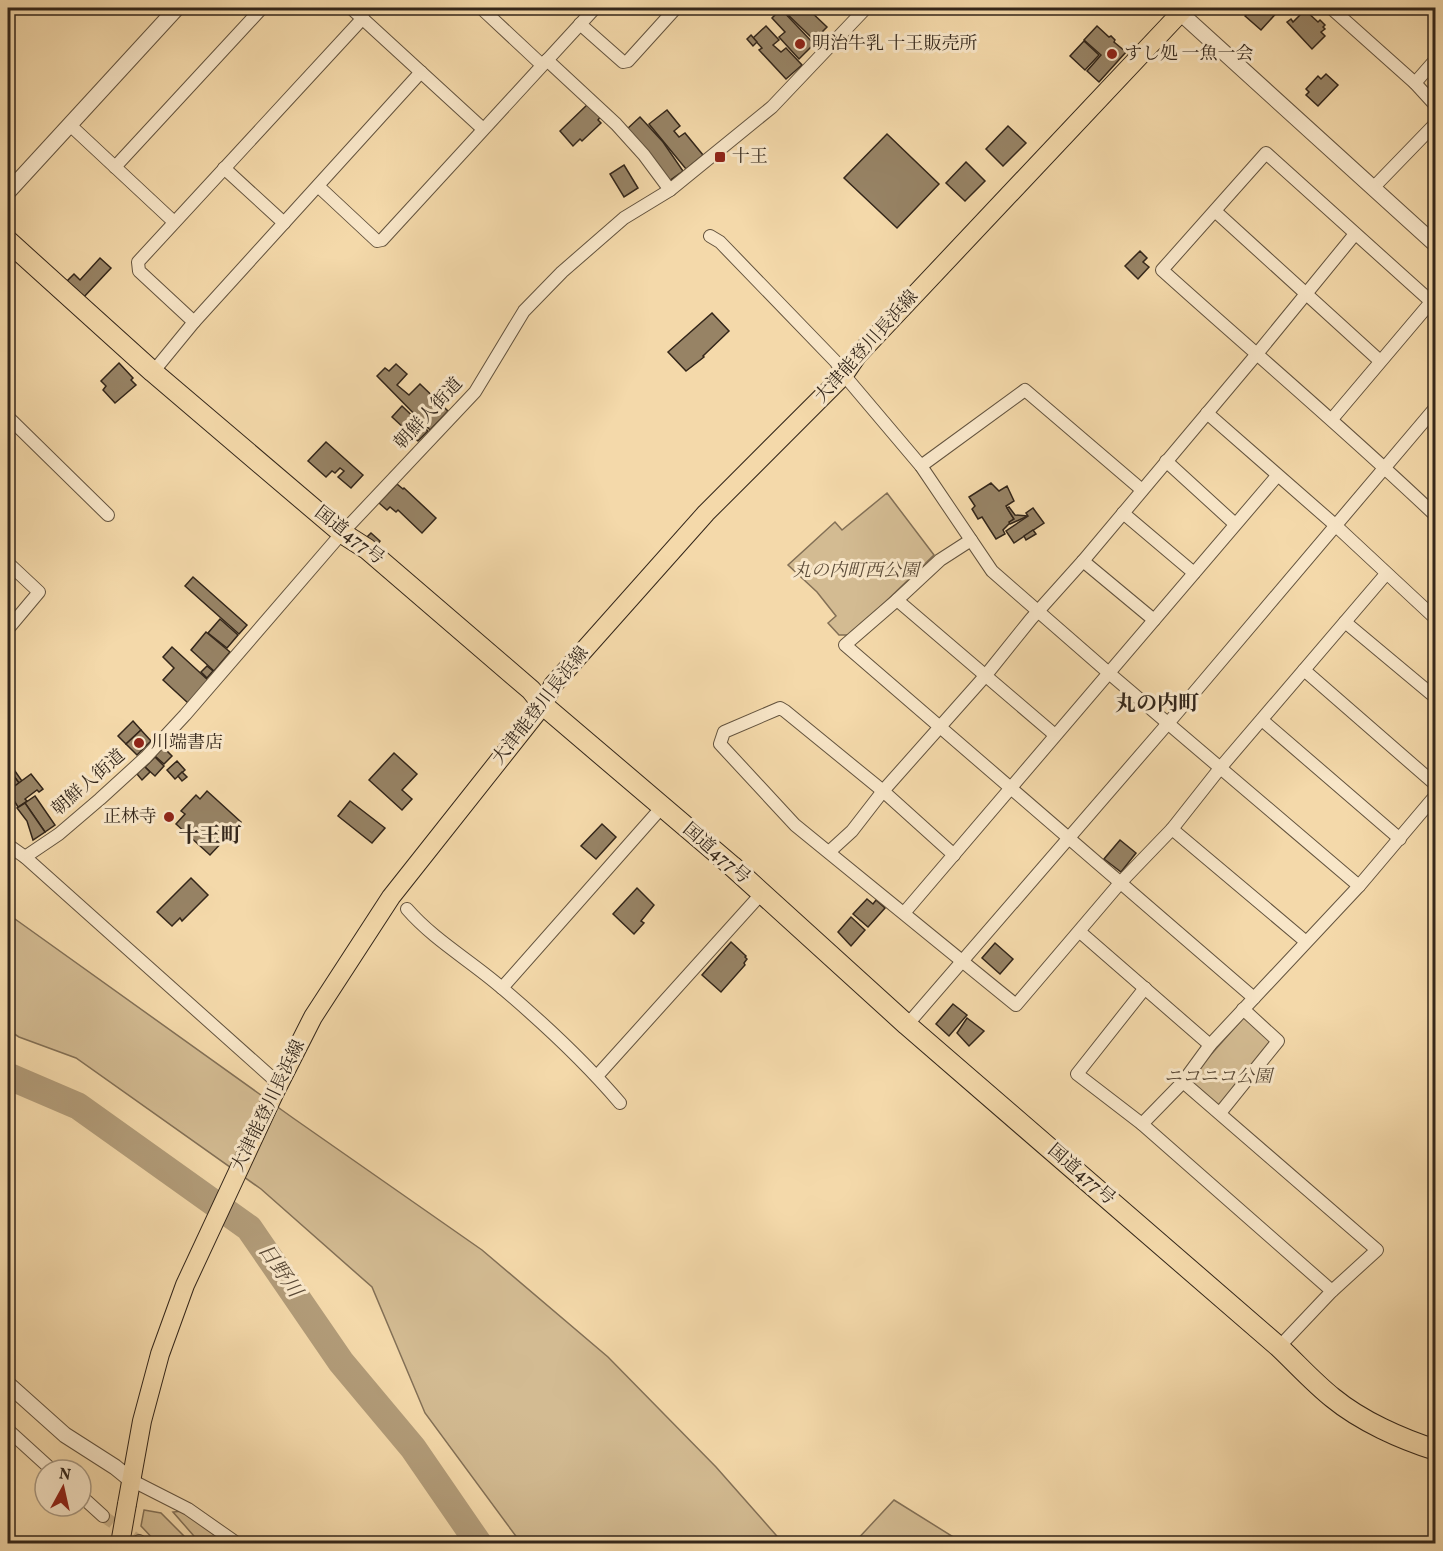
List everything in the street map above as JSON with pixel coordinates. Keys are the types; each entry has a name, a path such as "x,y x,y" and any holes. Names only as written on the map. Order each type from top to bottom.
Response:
{"highway":[{"name":"国道477号","path":"8,241 153,372 342,533 367,549 531,690 543,705 762,893 907,1025 1279,1347 1333,1399 1378,1426 1436,1450"}],"main road":[{"name":"大津能登川長浜線","path":"120,1544 142,1421 160,1354 185,1285 276,1089 313,1017 391,897 543,705 553,685 706,513 844,375 857,356 1181,9"}],"street":[{"path":"8,192 177,8"},
{"path":"115,167 262,8"},
{"path":"351,8 483,129"},
{"path":"480,8 616,124 644,155 670,190"},
{"path":"318,186 377,241 382,240 595,8"},
{"path":"580,24 623,62 628,61 676,8"},
{"name":"朝鮮人街道","path":"25,857 59,834 146,757 193,707 342,533 475,392 524,311 593,243 624,218 670,190 772,107 866,8"},
{"path":"1331,8 1415,83 1436,106"},
{"path":"1181,9 1436,245"},
{"path":"194,322 139,271 138,262 363,18"},
{"path":"1415,83 1436,59"},
{"path":"153,372 194,322 421,72"},
{"path":"1374,187 1436,123"},
{"path":"70,125 174,222"},
{"path":"1332,419 1380,361 1433,304 1266,153 1162,270 1256,355 1332,419 1436,516"},
{"path":"224,168 284,223"},
{"path":"1215,211 1380,361"},
{"path":"829,852 852,831 883,791 986,675 1355,234"},
{"path":"710,236 720,243 836,362 844,375 921,466 992,571 1359,886"},
{"path":"921,466 1025,390 1142,490"},
{"path":"907,1025 1436,406"},
{"path":"1207,413 1335,525 1436,619"},
{"path":"8,417 108,515"},
{"path":"1166,461 1236,524"},
{"path":"904,913 1277,476"},
{"path":"1123,513 1194,573"},
{"path":"971,540 940,560 845,645 1254,998"},
{"path":"1083,561 1154,620"},
{"path":"8,563 39,592 8,629"},
{"path":"954,855 883,791 780,708 724,732 720,744 795,825 1016,1005 1120,883 1172,829 1221,767 1386,574"},
{"path":"897,600 1055,735"},
{"path":"1345,622 1436,698"},
{"path":"1304,670 1436,785"},
{"path":"1262,720 1400,839"},
{"path":"1142,1124 1183,1082 1210,1045 1359,886 1436,795"},
{"path":"502,988 662,807"},
{"path":"1172,829 1305,941"},
{"path":"8,845 25,857 276,1089"},
{"path":"597,1076 762,893"},
{"path":"407,909 420,924 502,988 597,1076 620,1103"},
{"path":"1080,932 1210,1045"},
{"path":"1145,988 1077,1074 1142,1124 1332,1291"},
{"path":"1220,1113 1278,1041 1244,1009"},
{"path":"1183,1082 1377,1250 1332,1291 1279,1347"},
{"path":"8,1384 65,1435 131,1480 188,1509 238,1544"},
{"path":"8,1430 39,1458"},
{"path":"93,1507 103,1516"}],"green space":[{"name":"丸の内町西公園","path":"887,493 934,555 851,635 839,635 828,623 836,616 817,592 788,565 835,522 842,530"},
{"path":"8,914 482,1250 608,1357 716,1467 783,1543 521,1543 425,1413 372,1287 261,1189 76,1058 19,1037 8,1030"},
{"name":"ニコニコ公園","path":"1245,1016 1269,1037 1271,1045 1217,1106 1192,1084 1192,1076"},
{"path":"894,1500 963,1543 854,1543"},
{"path":"144,1510 161,1513 191,1543 157,1543 141,1526"},
{"path":"183,1511 232,1543 200,1543 173,1512"}],"building":[{"path":"781,8 807,8 827,27 814,40"},
{"path":"1253,8 1281,8 1261,30 1245,16"},
{"path":"781,9 814,44 799,59 779,37 785,32 772,18"},
{"path":"1305,10 1325,25 1323,27 1325,29 1321,32 1325,36 1312,49 1287,22 1291,19 1293,22"},
{"path":"766,26 779,40 773,45 781,52 786,48 802,65 786,79 759,50 762,48 753,38"},
{"name":"すし処 一魚一会","path":"1097,26 1109,37 1111,36 1114,42 1126,52 1099,82 1087,71 1101,55 1084,40"},
{"path":"751,35 757,42 753,46 747,39"},
{"path":"1084,41 1099,55 1085,70 1070,56"},
{"path":"1326,74 1338,85 1318,106 1306,95 1309,92 1306,89 1318,76 1321,79"},
{"path":"589,103 601,116 598,120 601,123 582,141 580,139 573,146 560,131"},
{"path":"667,110 680,126 674,131 679,137 685,133 703,155 686,169 649,124"},
{"path":"640,117 663,142 683,171 669,181 627,129"},
{"path":"1008,126 1026,143 1003,166 986,149"},
{"path":"887,134 939,184 897,228 844,178"},
{"path":"966,162 985,181 965,201 946,183"},
{"path":"624,165 638,188 624,197 610,174"},
{"path":"1140,251 1147,258 1143,262 1149,267 1138,279 1125,266"},
{"path":"100,258 111,268 83,298 66,282 74,274 80,280"},
{"path":"712,313 729,331 704,357 686,371 668,352"},
{"path":"119,363 133,378 131,380 136,385 115,403 103,390 106,386 101,381"},
{"path":"396,364 407,374 397,385 409,395 420,384 448,411 430,430 377,376 385,368 389,371"},
{"path":"402,406 428,431 418,441 392,417"},
{"path":"326,442 363,475 351,488 338,477 344,471 340,468 335,473 332,471 326,477 308,461"},
{"path":"991,483 999,491 1007,486 1014,501 1006,506 1014,519 1003,530 1005,534 996,539 982,517 978,519 972,509 975,506 969,497"},
{"path":"397,484 436,518 422,533 398,510 396,512 390,507 387,510 379,503"},
{"path":"1009,507 1015,515 1028,516 1010,524 1009,522 1014,519 1007,508"},
{"path":"1033,508 1044,523 1014,543 1006,531 1028,516 1026,513"},
{"path":"1033,530 1036,534 1026,540 1024,536"},
{"path":"371,533 380,541 377,545 367,537"},
{"path":"193,577 247,625 239,634 185,586"},
{"path":"220,619 238,635 227,648 208,633"},
{"path":"206,632 230,652 214,671 191,650"},
{"path":"172,647 209,681 188,703 163,680 174,668 163,657"},
{"path":"207,666 213,671 207,678 201,672"},
{"path":"133,721 141,730 126,744 118,736"},
{"name":"川端書店","path":"141,730 151,741 137,755 126,744"},
{"path":"163,747 172,756 164,764 155,756"},
{"path":"394,753 417,774 402,790 412,799 402,810 369,780"},
{"path":"155,757 164,766 155,776 145,767"},
{"path":"177,761 185,770 175,779 167,770"},
{"path":"10,764 22,781 19,783 8,768"},
{"path":"144,766 150,772 142,780 137,774"},
{"path":"8,768 19,783 8,791"},
{"path":"182,772 187,777 182,781 178,776"},
{"path":"31,774 43,789 39,792 37,790 18,807 8,791"},
{"path":"207,791 241,822 210,855 176,824 185,814 181,811 196,795 200,799"},
{"path":"35,796 55,825 45,832 25,803"},
{"path":"350,801 385,828 372,843 338,816"},
{"path":"25,803 45,832 33,840 27,821 17,808"},
{"path":"602,824 616,837 596,859 581,846"},
{"path":"1120,840 1136,853 1121,872 1104,859"},
{"path":"191,878 208,895 182,921 180,918 172,926 157,912"},
{"path":"637,888 654,905 641,921 644,923 634,934 613,914"},
{"path":"867,899 873,904 876,900 885,908 868,927 853,914"},
{"path":"851,917 865,930 851,946 838,932"},
{"path":"731,942 747,959 745,965 721,992 702,975"},
{"path":"995,943 1013,959 1000,974 982,958"},
{"path":"953,1004 967,1015 949,1036 936,1024"},
{"path":"967,1018 984,1031 969,1046 957,1033"}],"waterway":[{"name":"日野川","path":"8,1076 78,1106 249,1228 341,1362 413,1448 479,1544"}],"tunnel":[{"path":"103,1516 139,1541"}],"place":[{"name":"明治牛乳 十王販売所","path":"800,44"},
{"name":"すし処 一魚一会","path":"1112,54"},
{"name":"十王","path":"720,157"},
{"name":"川端書店","path":"139,743"},
{"name":"正林寺","path":"169,817"}],"district":[{"name":"丸の内町","path":"1157,704"},
{"name":"十王町","path":"210,836"}]}
